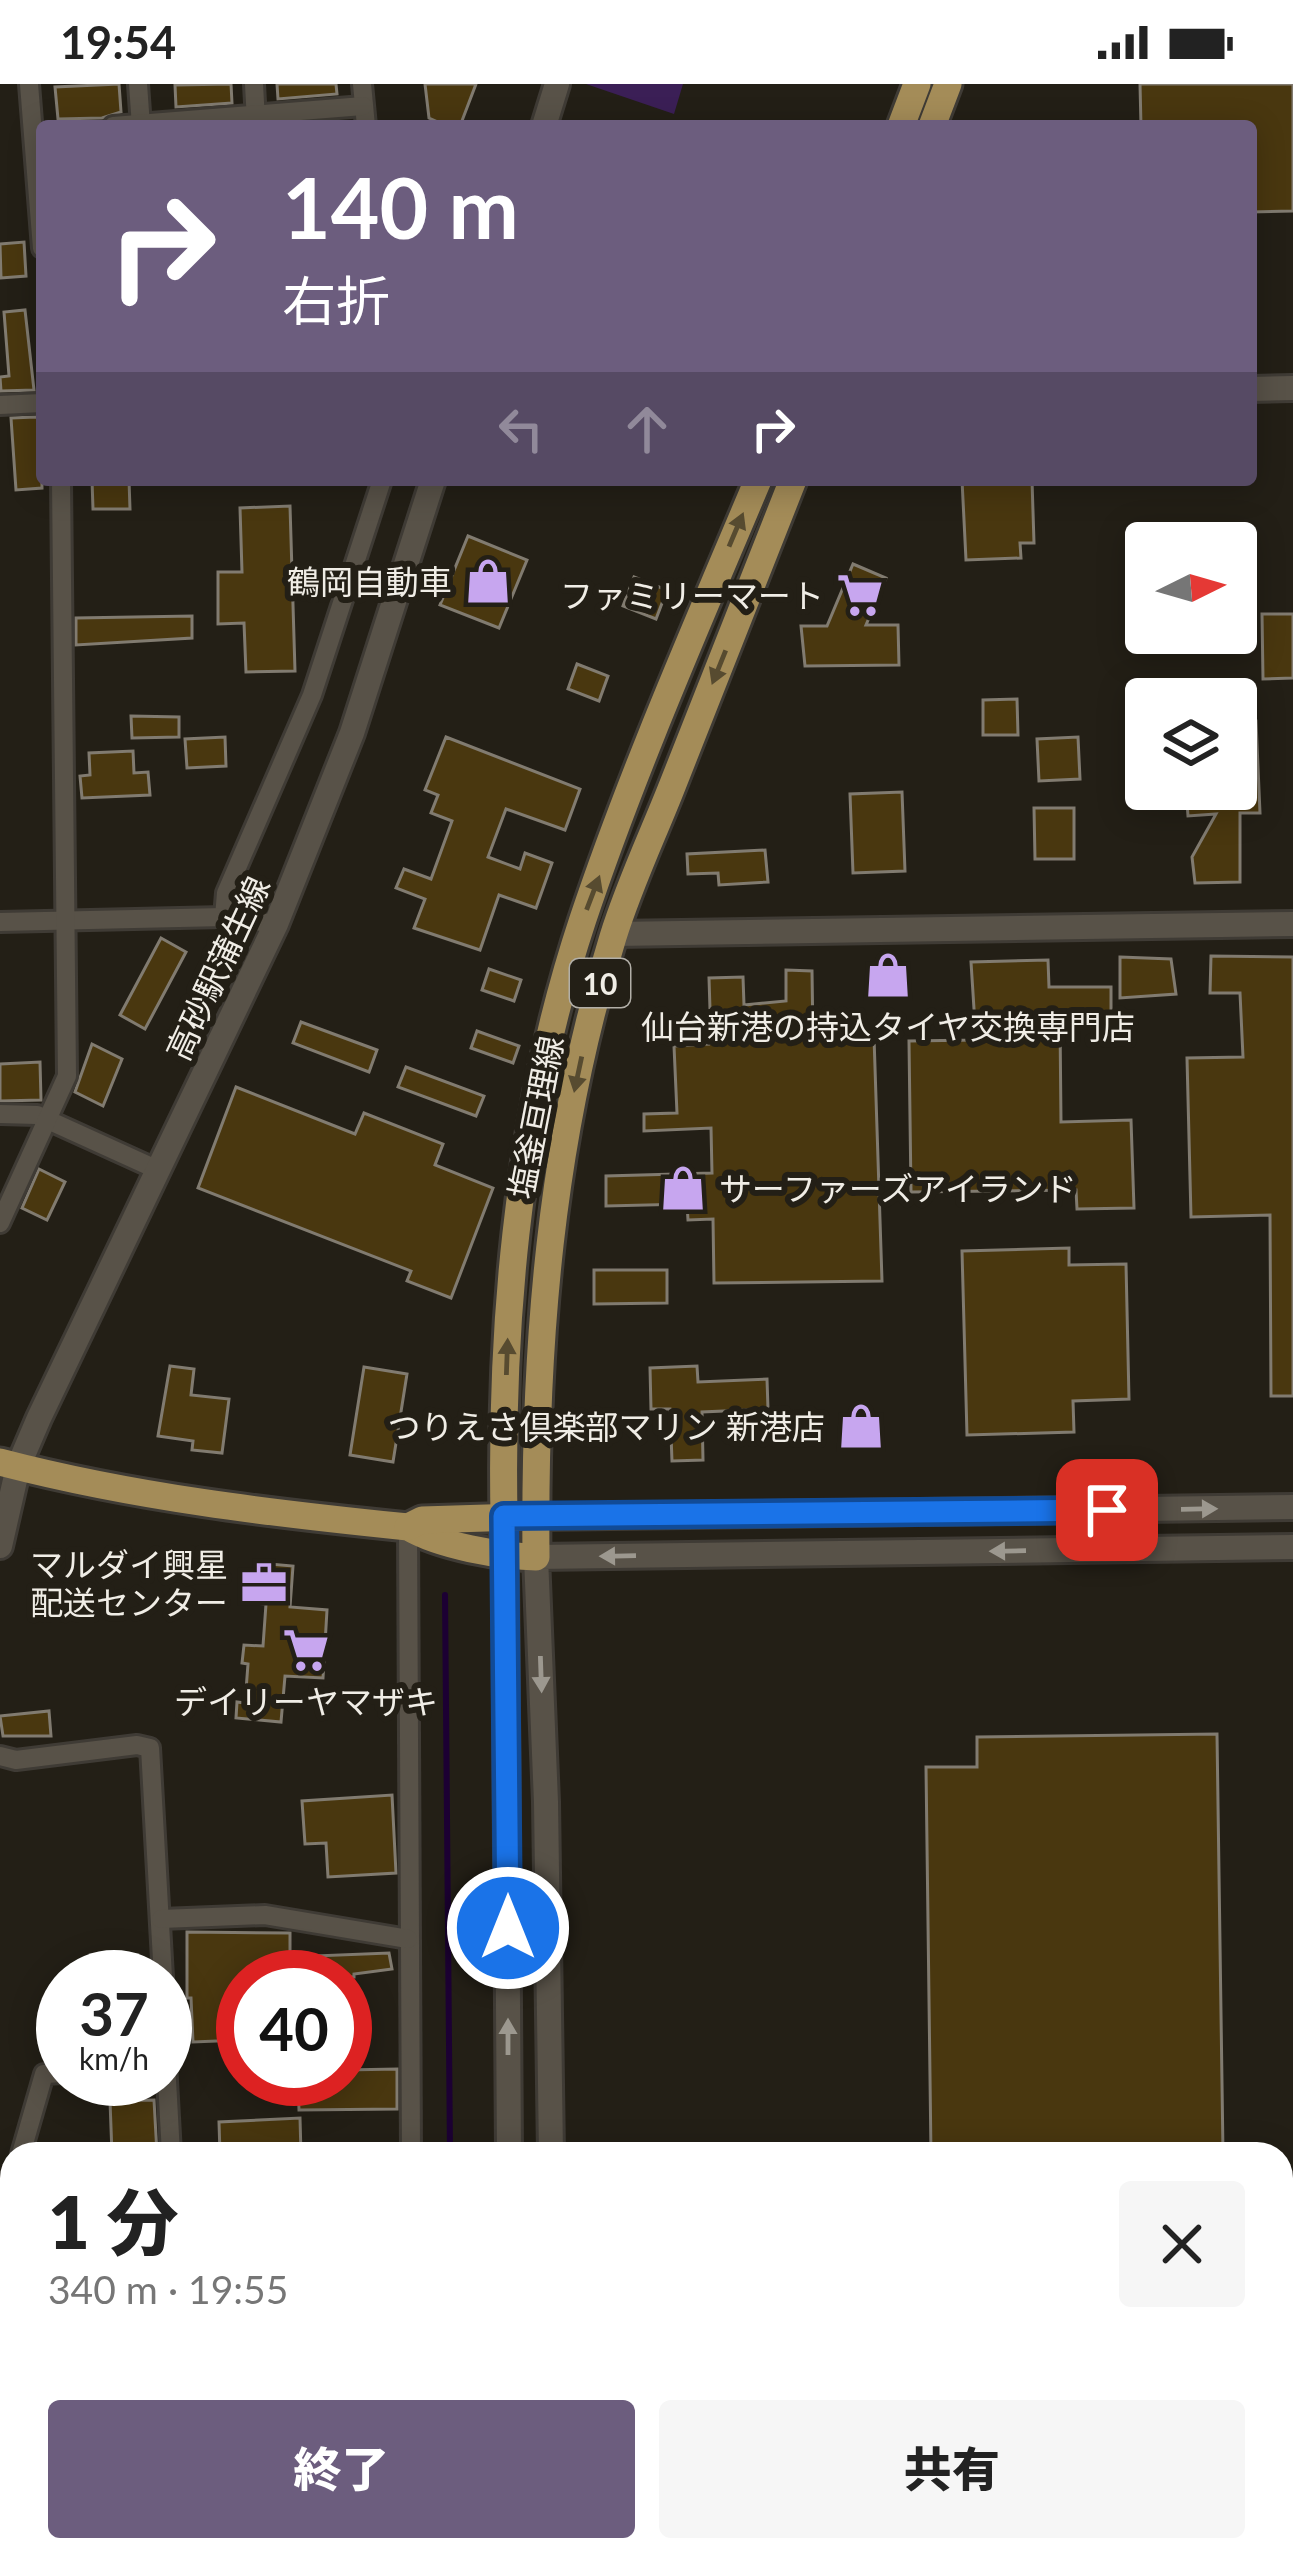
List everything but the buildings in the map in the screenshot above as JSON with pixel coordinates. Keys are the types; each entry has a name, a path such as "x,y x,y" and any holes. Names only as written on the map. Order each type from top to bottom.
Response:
{"main road":[{"path":"903,120 917,84"},
{"path":"934,120 948,84"},
{"name":"塩釜亘理線","path":"505,1556 509,1279 529,1138 557,1011 583,920 656,724 755,486"},
{"name":"塩釜亘理線","path":"536,1557 535,1413 550,1235 571,1105 614,934 791,486"},
{"path":"6,1467 254,1512 463,1531 504,1516 536,1517"},
{"path":"463,1531 505,1556 536,1557"}],"street":[{"path":"29,84 36,126"},
{"path":"138,84 141,120"},
{"path":"254,84 256,120 364,116 362,84"},
{"path":"546,120 556,84"},
{"path":"1257,389 1293,388"},
{"path":"0,405 36,403"},
{"path":"0,1223 68,1076 61,486"},
{"path":"224,917 226,893 312,695 380,486"},
{"name":"高砂駅蒲生線","path":"0,1546 6,1467 158,1170 276,924 352,733 431,486"},
{"path":"0,922 224,917 276,924"},
{"path":"614,934 1293,924"},
{"path":"0,1114 37,1114 158,1170"},
{"path":"536,1517 1293,1508"},
{"path":"411,2142 407,1939 417,1527"},
{"path":"551,2142 536,1557 1293,1547"},
{"path":"505,1556 509,2142"},
{"path":"0,1756 16,1760 137,1745 150,1748 162,1950"},
{"path":"161,1919 266,1915 407,1939"},
{"path":"24,2142 36,2102"},
{"path":"168,2106 170,2142"}],"shaded area":[{"path":"586,84 683,84 674,114"}],"waterway":[{"path":"445,1595 450,2142"}],"place":[{"name":"鶴岡自動車","path":"488,581"},
{"name":"ファミリーマート","path":"860,595"},
{"name":"仙台新港の持込タイヤ交換専門店","path":"888,975"},
{"name":"サーファーズアイランド","path":"683,1188"},
{"name":"つりえさ倶楽部マリン 新港店","path":"861,1426"},
{"name":"マルダイ興星 配送センター","path":"264,1583"},
{"name":"デイリーヤマザキ","path":"306,1650"}],"route":[{"path":"508,1928 504,1516 1107,1510"}]}
